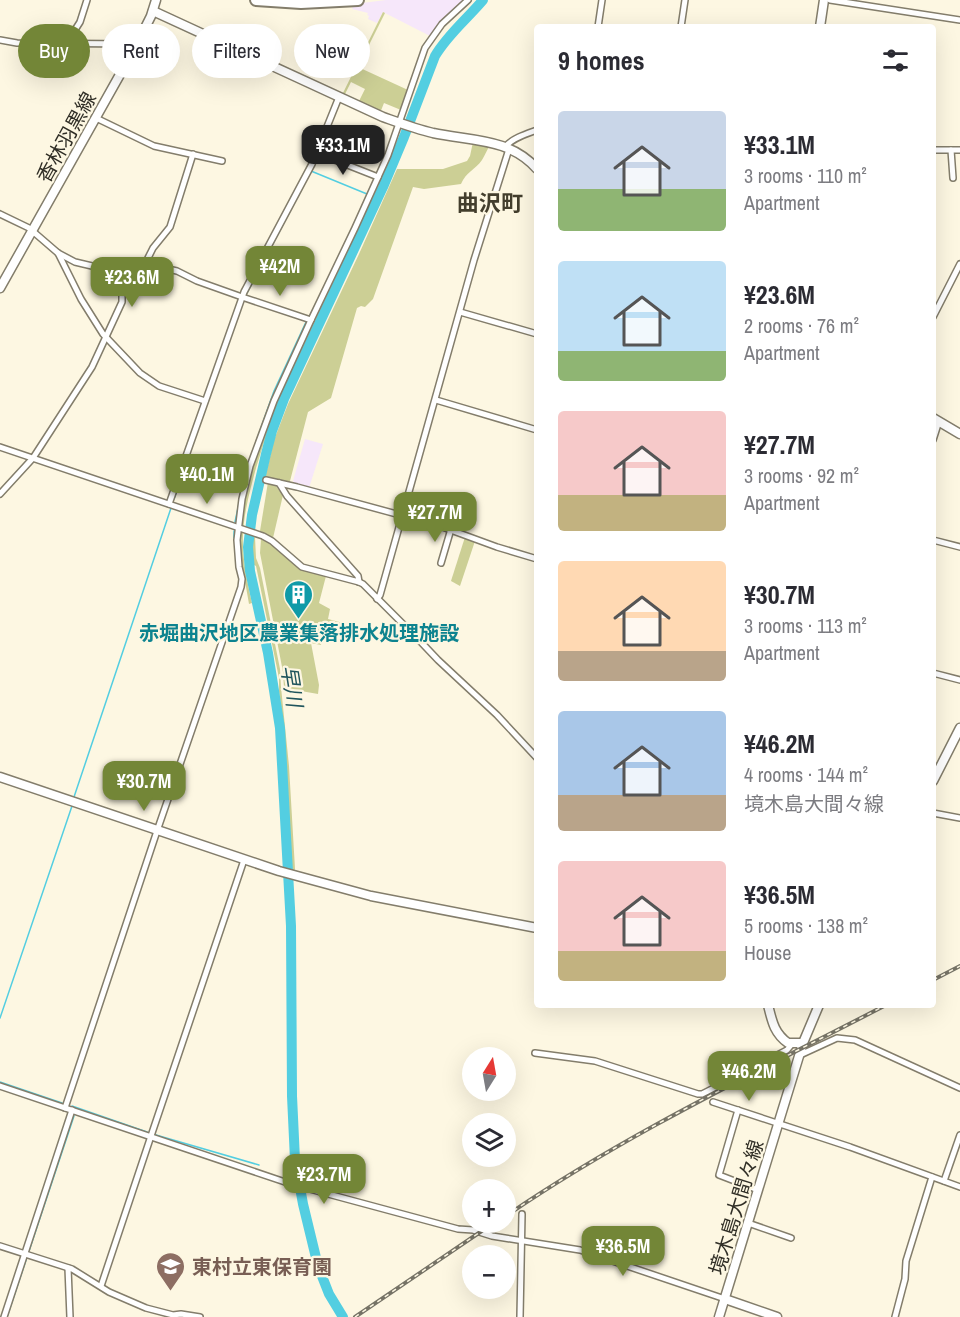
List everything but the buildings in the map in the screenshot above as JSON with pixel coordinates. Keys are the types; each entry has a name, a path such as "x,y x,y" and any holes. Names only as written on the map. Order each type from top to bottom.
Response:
{"highway":[{"path":"256,0 301,3 358,0"}],"street":[{"path":"79,24 87,0"},
{"name":"香林羽黒線","path":"147,24 156,0"},
{"path":"65,1108 241,586 238,557 242,499 277,392 388,155 429,41 442,24 468,0"},
{"path":"598,24 602,0"},
{"path":"682,24 686,0"},
{"path":"820,24 824,0"},
{"path":"830,0 960,20"},
{"path":"153,11 339,98 400,123 508,147 524,156 534,166"},
{"path":"0,40 18,43"},
{"name":"香林羽黒線","path":"0,288 118,78"},
{"path":"169,504 242,297 312,164 339,98"},
{"path":"96,118 154,146 222,161"},
{"path":"377,599 508,143 534,131"},
{"path":"936,150 960,150"},
{"path":"951,150 953,178"},
{"path":"316,153 378,177"},
{"path":"145,264 153,248 170,227 193,154"},
{"path":"0,214 32,230 58,253 75,262 109,270 122,270 145,264 177,271 242,297 311,320"},
{"path":"58,253 81,299 106,337 140,373 174,391 205,400"},
{"path":"936,311 960,264"},
{"path":"0,494 33,459 86,377 122,302 122,270"},
{"path":"460,312 534,333"},
{"path":"436,400 534,429"},
{"path":"936,419 960,434"},
{"path":"0,447 256,534 272,541 305,568 359,582 497,715 534,755"},
{"path":"266,480 451,529 534,558"},
{"path":"279,483 287,496 358,576 359,582"},
{"path":"441,563 451,529"},
{"path":"936,541 960,547"},
{"path":"936,674 960,680"},
{"path":"936,775 960,728"},
{"path":"0,777 295,876 371,896 534,927"},
{"path":"936,814 960,818"},
{"path":"101,1286 244,860"},
{"path":"769,1008 775,1030 785,1041 792,1044 803,1043"},
{"name":"境木島大間々線","path":"719,1317 803,1043 818,1008"},
{"path":"800,1055 837,1038 855,1040 960,1088"},
{"path":"535,1053 595,1060 698,1094 787,1050 792,1044"},
{"path":"0,1086 291,1184 458,1229 580,1250 777,1317"},
{"path":"713,1102 850,1147 960,1187"},
{"path":"4,1317 72,1110"},
{"path":"738,1110 718,1175 758,1190"},
{"path":"944,1181 960,1135"},
{"path":"895,1317 905,1279 906,1262 932,1178"},
{"path":"520,1317 522,1214"},
{"path":"748,1223 791,1238"},
{"path":"0,1246 76,1271 109,1292 146,1308 173,1315 200,1317"},
{"path":"68,1268 70,1317"}],"shaded area":[{"path":"386,0 465,0 430,36 383,12 377,23 368,19 368,13 352,9 354,4"},
{"path":"305,439 323,444 309,488 293,481"}],"green space":[{"path":"383,12 385,13 370,43 370,38"},
{"path":"370,73 408,90 401,110 384,103 380,113 358,103 365,89 351,82 344,96 342,95 350,78 370,78"},
{"path":"473,142 490,145 482,160 461,184 424,189 413,187 373,299 365,307 357,308 331,398 308,412 290,481 265,478 274,440 288,404 397,169 443,169 467,161"},
{"path":"327,288 330,290 271,422 256,468 243,535 245,569 252,603 249,604 240,563 239,533 242,532 241,519 249,478 277,397"},
{"path":"268,482 275,485 283,495 273,538 260,531"},
{"path":"253,536 280,669 289,766 294,871 292,871 279,678 254,565"},
{"path":"465,537 475,541 460,586 451,581"},
{"path":"261,539 268,542 302,570 326,576 319,603 330,609 328,619 343,623 340,635 325,632 321,645 311,643 319,685 318,694 284,688 283,672 260,553"}],"waterway":[{"name":"早川","path":"343,1317 329,1294 318,1266 295,1160 292,1096 291,926 280,728 268,653 250,571 248,547 252,515 266,454 284,399 383,187 435,56 483,0"},
{"path":"247,293 311,171 367,194"},
{"path":"249,462 274,391 306,322"},
{"path":"174,499 190,453"},
{"path":"235,522 246,470"},
{"path":"74,797 171,508"},
{"path":"234,531 234,538"},
{"path":"0,1018 72,806"},
{"path":"0,1082 62,1103"},
{"path":"72,1106 147,1132"},
{"path":"29,1251 74,1116"},
{"path":"156,1135 259,1165"},
{"name":"早川","path":"292,1174 297,1175"},
{"path":"7,1317 26,1260"}],"railway":[{"path":"936,978 960,966"},
{"path":"516,1209 645,1131 880,1008"},
{"path":"355,1317 479,1233"}],"place":[{"name":"赤堀曲沢地区農業集落排水処理施設","path":"299,620"},
{"name":"東村立東保育園","path":"171,1292"}],"district":[{"name":"曲沢町","path":"490,203"}]}
